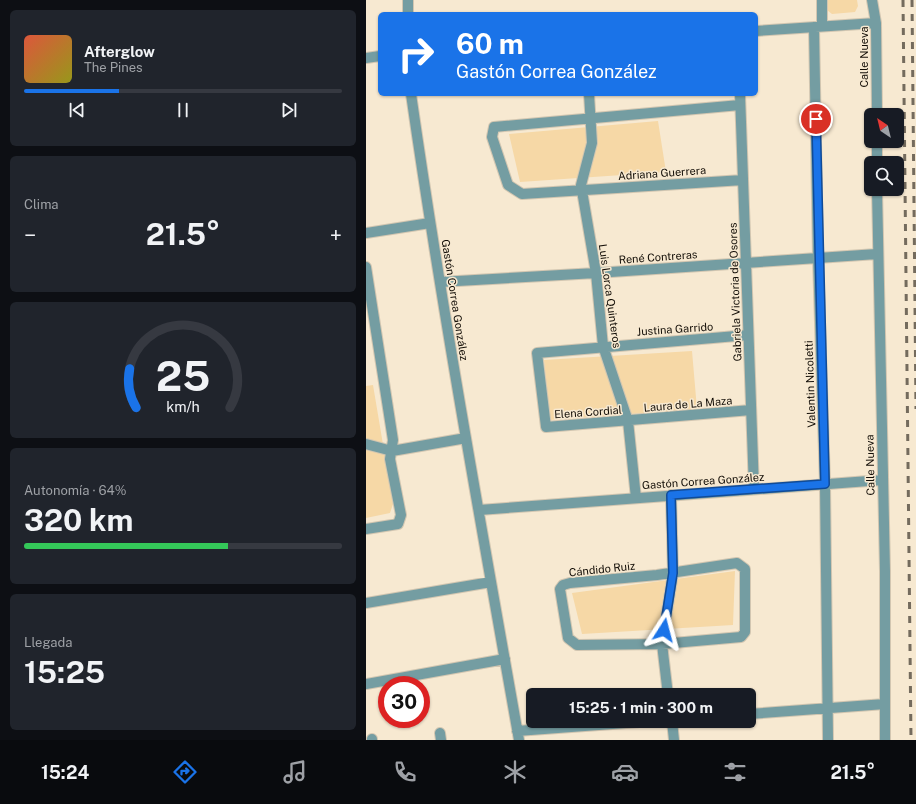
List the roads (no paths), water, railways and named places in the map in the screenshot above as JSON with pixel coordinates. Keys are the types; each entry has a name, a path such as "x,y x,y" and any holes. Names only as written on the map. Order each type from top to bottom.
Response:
{"street":[{"path":"408,0 408,12"},
{"name":"Valentin Nicoletti","path":"822,0 818,26 818,258 825,484 828,740"},
{"name":"Calle Nueva","path":"872,0 876,23 877,108"},
{"path":"758,31 876,23"},
{"path":"366,58 378,56"},
{"name":"Gastón Correa González","path":"411,96 430,223 518,735"},
{"name":"Luis Lorca Quinteros","path":"589,96 592,143 581,185 596,274 603,346 628,421 636,498"},
{"name":"Gabriela Victoria de Osores","path":"740,96 754,489"},
{"path":"590,118 740,105"},
{"name":"Adriana Guerrera","path":"590,118 494,127 492,137 508,185 522,194 743,180"},
{"name":"Calle Nueva","path":"877,196 885,740"},
{"path":"366,233 430,223"},
{"name":"René Contreras","path":"440,282 596,274 746,262 877,254"},
{"path":"366,267 393,440 390,460 401,515 398,524 366,529"},
{"name":"Justina Garrido","path":"603,346 748,335"},
{"name":"Elena Cordial","path":"603,346 537,352 546,427 628,421"},
{"name":"Laura de La Maza","path":"628,421 751,410"},
{"path":"366,444 392,450 466,438"},
{"name":"Gastón Correa González","path":"479,510 882,480"},
{"path":"667,688 662,644 673,573 671,495"},
{"path":"662,644 740,637 745,632 745,569 743,566 737,563 673,573"},
{"name":"Cándido Ruiz","path":"662,644 577,645 568,638 560,589 570,582 673,573"},
{"path":"366,603 491,582"},
{"path":"366,684 505,658"},
{"path":"756,713 885,704"},
{"path":"518,735 586,728"},
{"path":"673,728 674,740"}],"railway":[{"path":"903,0 911,740"},
{"path":"912,0 916,409"}]}
